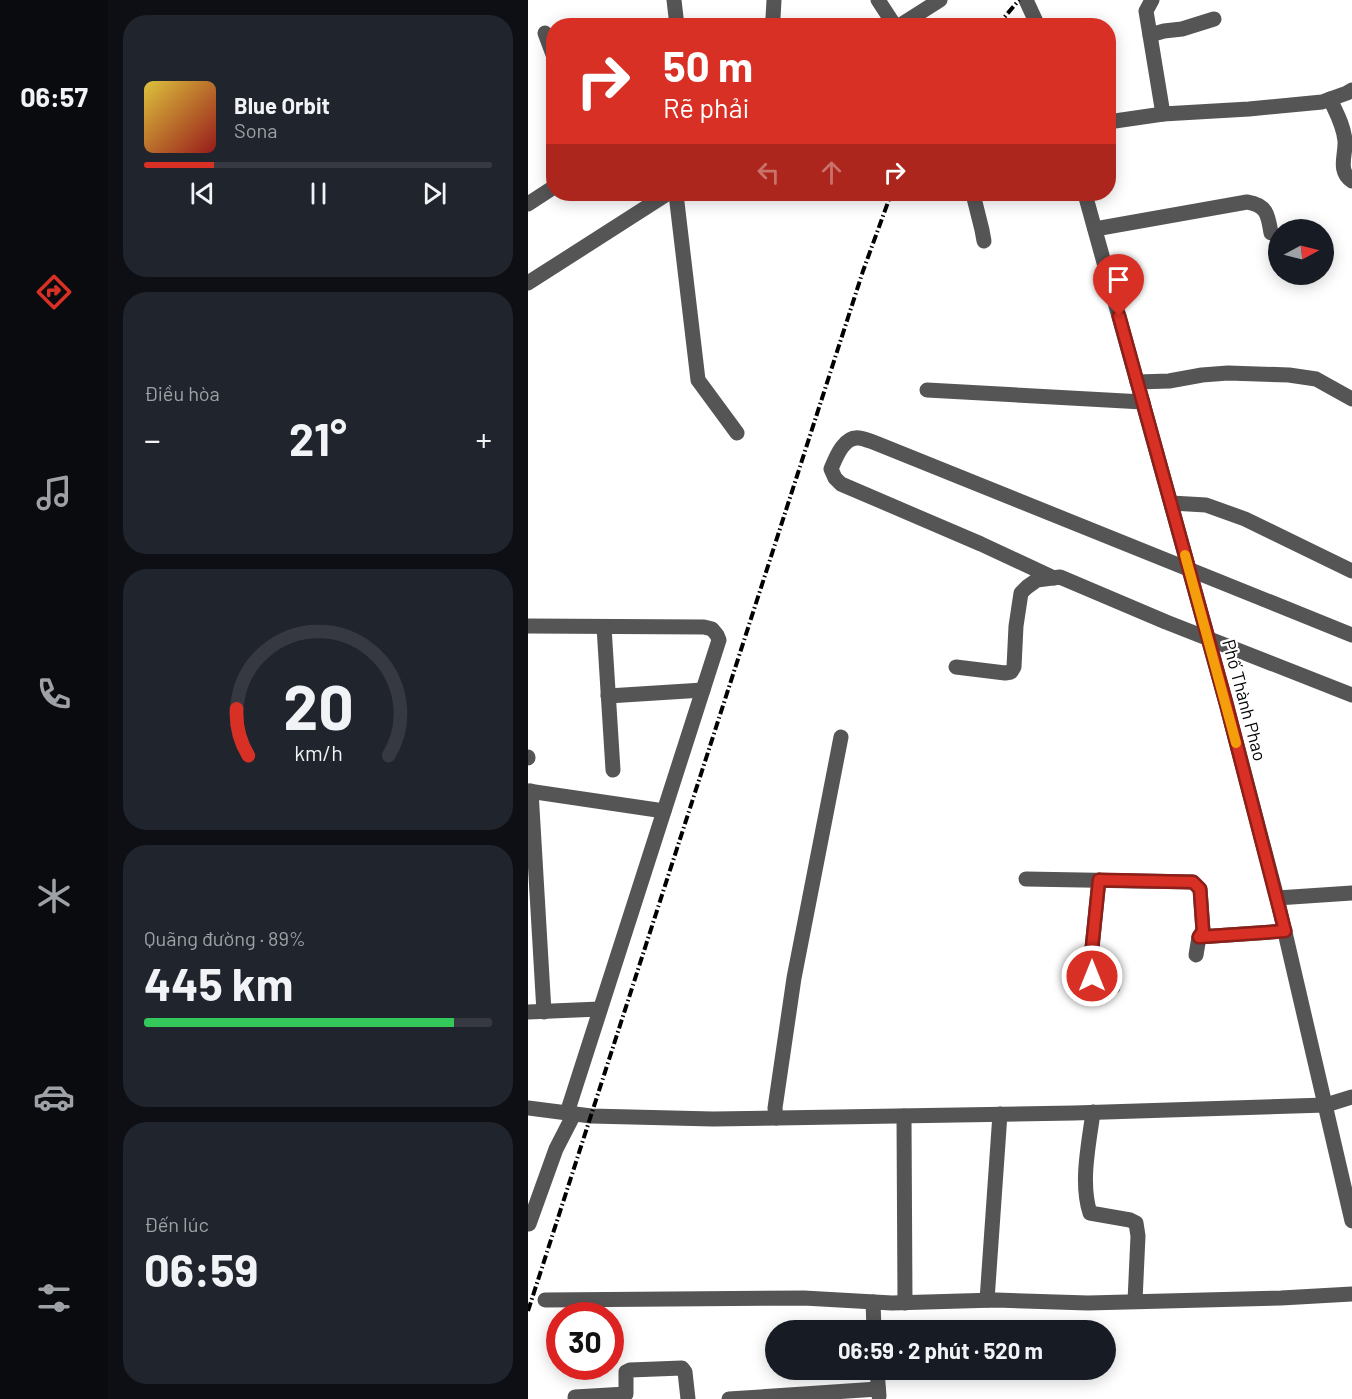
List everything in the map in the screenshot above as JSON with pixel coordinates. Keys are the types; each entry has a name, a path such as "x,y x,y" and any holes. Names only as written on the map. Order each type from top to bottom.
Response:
{"street":[{"path":"674,0 676,18"},
{"path":"773,18 774,0"},
{"path":"878,0 891,18"},
{"path":"910,18 940,0"},
{"path":"1152,0 1146,11 1163,114"},
{"path":"1028,1 1035,18"},
{"path":"1150,35 1214,20"},
{"path":"1116,121 1163,114 1322,102 1352,90"},
{"path":"1330,99 1340,119 1345,141 1342,166 1347,178 1352,181"},
{"path":"528,204 546,192"},
{"path":"528,283 656,201"},
{"path":"677,201 699,380 737,434"},
{"path":"975,201 984,241"},
{"name":"Phố Thành Phao","path":"1087,201 1277,898 1352,1221"},
{"path":"1095,229 1247,202 1264,209 1269,219"},
{"path":"1137,382 1168,381 1228,373 1277,374 1316,379 1352,399"},
{"path":"927,390 1143,402"},
{"path":"1054,578 841,484 831,469 842,447 851,438 872,442 1190,574 1352,635"},
{"path":"1171,503 1206,505 1245,519 1352,571"},
{"path":"956,667 1011,672 1014,667 1016,626 1021,593 1037,580 1060,577 1352,695"},
{"path":"528,626 704,627 712,628 719,640 600,1009 570,1114 530,1224"},
{"path":"604,627 613,770"},
{"path":"608,696 703,690"},
{"path":"777,1118 776,1108 794,978 840,738"},
{"path":"544,1012 529,791 664,810"},
{"path":"1026,879 1193,882 1200,889 1203,931 1199,937 1196,955"},
{"path":"1099,880 1090,967 1092,976 1113,987"},
{"path":"1277,898 1352,893"},
{"path":"1199,937 1285,931"},
{"path":"528,1012 600,1009"},
{"path":"528,1108 591,1116 713,1119 1326,1105 1352,1096"},
{"path":"1093,1112 1085,1186 1087,1203 1090,1213 1136,1223 1138,1236 1135,1301"},
{"path":"987,1300 1000,1114"},
{"path":"904,1116 905,1303"},
{"path":"545,1300 804,1298 905,1303 987,1300 1088,1303 1352,1294"},
{"path":"873,1302 874,1320"},
{"path":"575,1397 626,1394 626,1372 630,1370 682,1368 688,1399"},
{"path":"729,1399 879,1394"}],"railway":[{"path":"1004,18 1019,0"},
{"path":"528,1311 863,271 888,201"}],"slow traffic":[{"path":"1185,555 1236,743"}],"route":[{"path":"1092,976 1090,967 1099,880 1193,882 1200,889 1203,931 1199,937 1285,931 1226,703 1119,316"}]}
